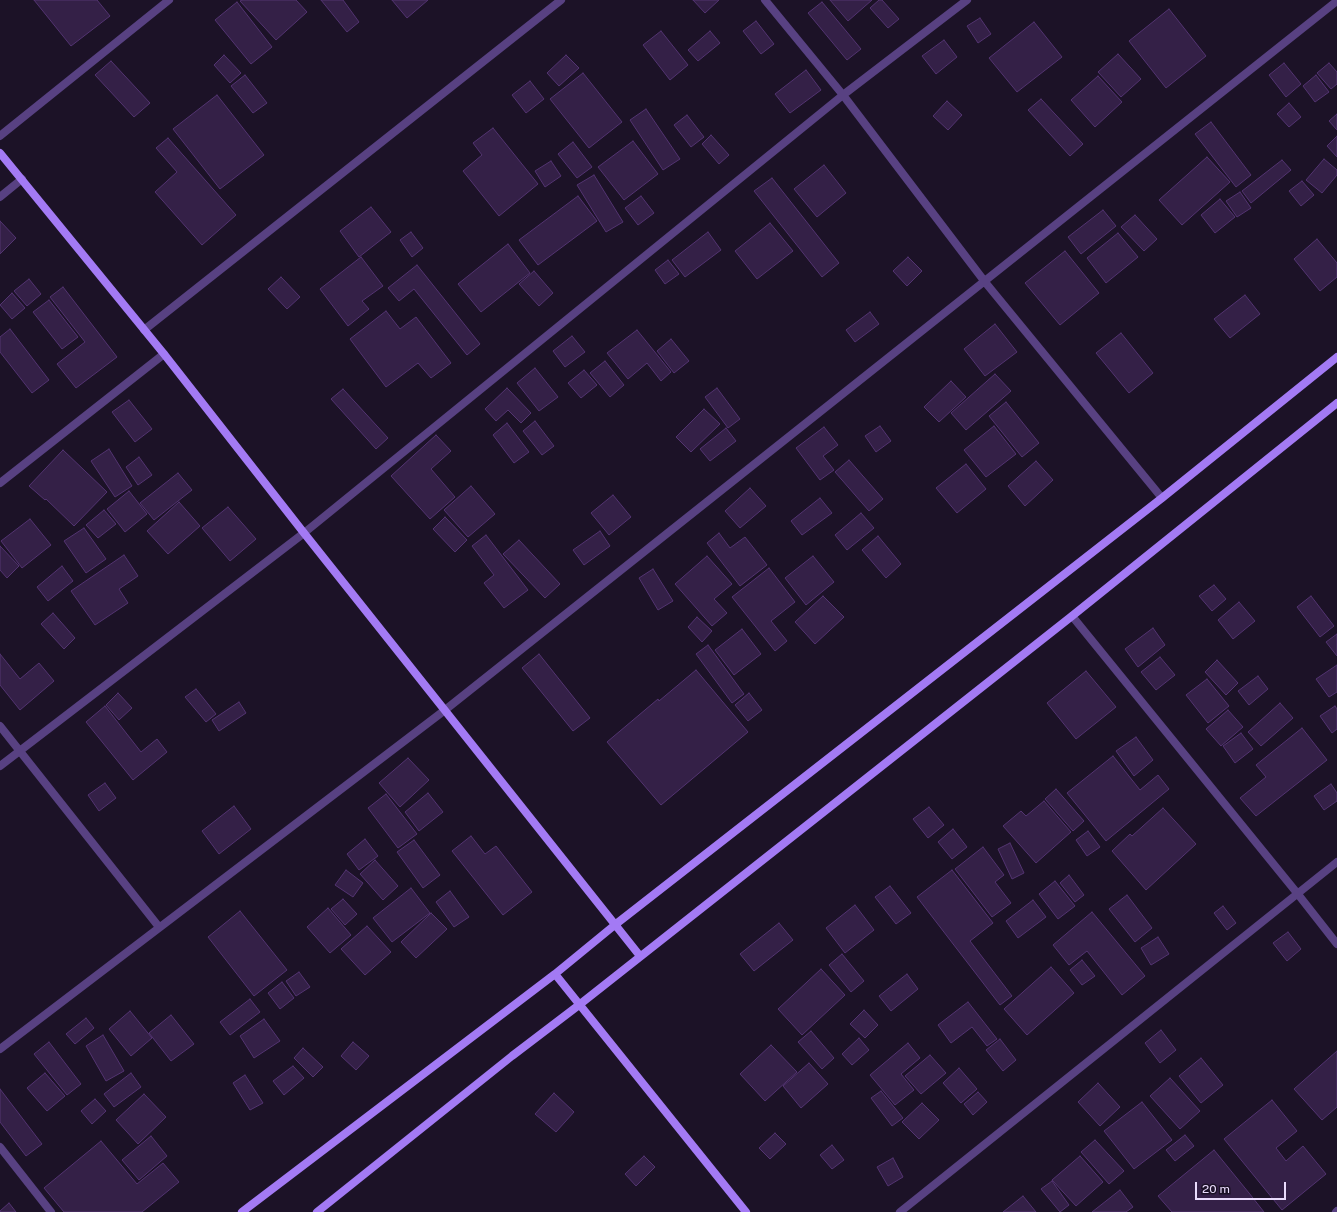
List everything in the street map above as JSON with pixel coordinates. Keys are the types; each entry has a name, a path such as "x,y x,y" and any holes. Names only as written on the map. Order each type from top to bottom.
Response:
{"main road":[{"path":"0,153 164,354 304,534 640,956"},
{"path":"242,1212 555,974 616,924 1162,498 1337,357"},
{"path":"317,1212 512,1056 579,1005 1072,616 1337,403"},
{"path":"555,974 746,1212"}],"street":[{"path":"0,136 169,0"},
{"path":"144,330 561,0"},
{"path":"764,0 843,95 985,282 1162,498"},
{"path":"0,766 304,534 843,95 967,0"},
{"path":"0,1049 445,710 1337,1"},
{"path":"0,197 22,179"},
{"path":"0,483 164,354"},
{"path":"1072,616 1337,944"},
{"path":"0,726 159,927"},
{"path":"900,1212 1337,862"},
{"path":"0,1147 51,1212"}],"building":[{"path":"34,0 97,0 110,16 71,46"},
{"path":"296,0 307,12 276,40 240,1"},
{"path":"321,0 343,0 359,22 347,32"},
{"path":"392,0 428,0 407,18"},
{"path":"693,0 719,0 705,13"},
{"path":"830,0 872,0 848,21"},
{"path":"879,0 882,0 899,19 888,28 870,8"},
{"path":"237,2 272,47 251,64 215,20"},
{"path":"822,2 861,49 847,60 808,13"},
{"path":"1169,9 1206,56 1166,88 1129,41"},
{"path":"980,18 991,34 978,43 967,26"},
{"path":"756,21 774,44 761,54 743,31"},
{"path":"1034,22 1062,57 1017,92 989,58"},
{"path":"661,31 688,65 670,80 643,45"},
{"path":"710,31 720,43 698,61 688,50"},
{"path":"944,40 957,57 936,74 922,56"},
{"path":"1118,54 1141,79 1121,97 1098,72"},
{"path":"224,55 241,73 230,83 214,65"},
{"path":"566,55 579,68 559,86 547,73"},
{"path":"111,61 150,103 134,117 95,75"},
{"path":"1284,63 1301,84 1286,97 1269,75"},
{"path":"1329,63 1337,72 1337,84 1331,89 1317,73"},
{"path":"806,70 821,90 790,113 775,94"},
{"path":"583,73 622,122 589,148 550,99"},
{"path":"245,75 267,103 253,113 231,86"},
{"path":"1316,75 1329,92 1315,102 1303,86"},
{"path":"1098,76 1122,102 1095,127 1071,100"},
{"path":"530,81 544,99 526,113 512,95"},
{"path":"217,95 264,155 220,189 173,129"},
{"path":"1041,99 1083,144 1070,156 1028,110"},
{"path":"947,101 962,115 948,130 933,116"},
{"path":"1289,103 1301,117 1289,127 1277,114"},
{"path":"646,109 680,159 663,170 630,120"},
{"path":"1337,114 1337,130 1329,121"},
{"path":"687,115 704,137 691,147 674,125"},
{"path":"1211,122 1251,175 1236,187 1195,134"},
{"path":"493,128 538,184 499,216 463,171 482,155 473,143"},
{"path":"711,135 729,155 719,164 702,144"},
{"path":"1337,136 1337,157 1327,146"},
{"path":"168,138 236,215 202,245 155,192 177,172 156,148"},
{"path":"633,141 658,174 624,200 598,167"},
{"path":"573,142 592,167 577,178 558,154"},
{"path":"1207,157 1230,182 1182,225 1159,200"},
{"path":"1324,159 1337,170 1337,175 1322,193 1306,180"},
{"path":"1282,160 1291,170 1251,203 1242,191"},
{"path":"551,161 561,176 545,187 535,171"},
{"path":"824,165 846,193 817,217 794,189"},
{"path":"594,175 623,222 606,232 577,185"},
{"path":"772,178 839,263 822,277 754,191"},
{"path":"1302,181 1314,195 1301,206 1289,191"},
{"path":"1240,192 1251,208 1237,217 1226,201"},
{"path":"578,196 597,221 538,265 519,240"},
{"path":"641,196 654,213 638,225 625,208"},
{"path":"1220,199 1235,217 1215,233 1201,215"},
{"path":"371,207 391,232 359,257 340,231"},
{"path":"1103,210 1116,226 1081,254 1068,237"},
{"path":"1135,215 1157,239 1144,251 1121,227"},
{"path":"0,221 16,238 0,254"},
{"path":"770,223 793,251 757,279 735,251"},
{"path":"411,232 423,248 412,257 400,240"},
{"path":"708,232 721,250 685,277 672,260"},
{"path":"1118,233 1138,257 1106,283 1087,258"},
{"path":"1317,239 1337,263 1337,277 1320,291 1294,259"},
{"path":"508,244 530,273 481,312 458,284"},
{"path":"1065,251 1099,293 1060,325 1025,283"},
{"path":"361,257 383,286 362,301 369,309 348,326 320,289"},
{"path":"908,257 922,271 907,286 893,271"},
{"path":"668,260 679,274 665,284 655,270"},
{"path":"417,265 480,344 467,355 414,289 399,301 388,288"},
{"path":"534,271 553,293 539,306 519,284"},
{"path":"281,277 300,297 287,309 268,289"},
{"path":"29,279 41,294 27,306 14,291"},
{"path":"63,287 117,357 76,388 57,364 85,342 50,297"},
{"path":"12,293 25,308 12,319 0,305"},
{"path":"1245,295 1260,314 1230,338 1214,319"},
{"path":"49,300 78,337 62,349 33,312"},
{"path":"386,311 400,329 416,317 451,363 431,378 418,363 386,387 350,339"},
{"path":"870,312 879,324 855,342 846,330"},
{"path":"995,324 1017,352 985,376 964,349"},
{"path":"10,329 49,380 32,393 0,352 0,337"},
{"path":"637,330 671,372 661,381 647,363 628,379 607,353"},
{"path":"1121,333 1153,373 1129,393 1096,353"},
{"path":"572,336 585,352 565,367 553,351"},
{"path":"671,339 689,361 674,373 657,351"},
{"path":"605,361 624,385 610,397 590,373"},
{"path":"535,368 558,397 539,411 517,383"},
{"path":"584,370 597,385 581,398 568,383"},
{"path":"995,374 1011,391 966,430 951,413"},
{"path":"951,381 966,397 939,422 924,407"},
{"path":"507,388 531,413 521,423 508,410 496,421 485,409"},
{"path":"717,388 740,419 728,428 705,397"},
{"path":"343,389 388,438 376,449 331,399"},
{"path":"129,400 152,429 135,442 112,412"},
{"path":"1006,402 1039,443 1022,457 989,416"},
{"path":"704,409 720,424 691,452 676,437"},
{"path":"535,421 554,446 542,455 523,431"},
{"path":"507,423 529,452 514,463 493,435"},
{"path":"880,426 891,441 876,452 865,436"},
{"path":"994,426 1016,454 986,477 964,450"},
{"path":"824,427 838,445 823,456 834,470 820,480 796,448"},
{"path":"726,428 736,441 710,461 700,449"},
{"path":"436,435 451,451 431,469 455,497 430,519 391,476"},
{"path":"109,449 132,486 115,497 91,461"},
{"path":"63,450 107,492 74,526 46,499 45,500 29,486"},
{"path":"139,457 152,475 138,485 126,467"},
{"path":"849,460 883,499 869,511 835,472"},
{"path":"1036,461 1053,480 1025,506 1008,486"},
{"path":"966,464 986,489 957,513 936,488"},
{"path":"178,473 192,490 154,520 140,503"},
{"path":"471,486 495,514 468,537 444,510"},
{"path":"750,488 766,506 740,528 725,511"},
{"path":"129,491 147,514 125,532 107,509"},
{"path":"613,495 631,517 609,535 591,513"},
{"path":"820,498 832,513 802,535 791,521"},
{"path":"179,502 200,526 168,554 147,531"},
{"path":"228,507 256,539 230,561 202,528"},
{"path":"104,510 116,524 98,538 86,525"},
{"path":"861,513 874,528 847,550 835,535"},
{"path":"445,517 467,540 455,552 433,529"},
{"path":"30,519 51,545 22,568 1,541"},
{"path":"84,528 106,559 86,573 64,541"},
{"path":"600,531 610,546 584,565 573,550"},
{"path":"719,533 730,548 745,537 767,565 740,586 707,543"},
{"path":"486,535 528,590 504,608 484,583 494,575 472,546"},
{"path":"878,536 901,564 886,578 862,550"},
{"path":"519,540 560,584 545,598 503,554"},
{"path":"0,546 19,566 7,578 0,570"},
{"path":"124,555 138,576 119,589 128,603 95,625 71,591"},
{"path":"707,556 732,584 714,599 727,613 712,626 675,584"},
{"path":"813,556 834,582 806,605 785,578"},
{"path":"62,566 73,581 48,601 37,587"},
{"path":"769,568 795,602 771,621 787,641 775,651 732,597"},
{"path":"653,569 673,601 658,610 639,578"},
{"path":"1214,585 1226,599 1212,611 1199,596"},
{"path":"823,596 844,617 815,644 795,622"},
{"path":"1311,596 1334,626 1320,637 1297,607"},
{"path":"1239,602 1255,621 1233,639 1218,620"},
{"path":"53,613 75,638 64,649 41,624"},
{"path":"697,617 712,631 702,642 688,627"},
{"path":"1153,628 1165,645 1138,667 1125,649"},
{"path":"742,629 761,654 734,675 715,650"},
{"path":"1337,634 1337,656 1326,642"},
{"path":"708,645 744,694 732,703 696,654"},
{"path":"0,654 20,679 39,663 54,681 20,710 0,685"},
{"path":"539,654 590,718 573,731 522,668"},
{"path":"1160,657 1175,675 1156,690 1141,672"},
{"path":"1217,660 1238,683 1226,695 1205,672"},
{"path":"1337,665 1337,692 1329,697 1316,679"},
{"path":"696,670 748,732 661,805 607,742 658,699 659,701"},
{"path":"1086,671 1116,707 1076,739 1047,703"},
{"path":"1258,676 1268,689 1249,705 1238,691"},
{"path":"1207,679 1229,706 1208,723 1186,695"},
{"path":"196,689 216,714 206,722 185,697"},
{"path":"118,693 132,708 119,720 106,705"},
{"path":"749,693 762,710 748,721 735,705"},
{"path":"239,702 246,713 219,731 212,720"},
{"path":"1280,703 1293,718 1261,746 1248,732"},
{"path":"105,706 141,752 157,739 167,752 133,780 86,722"},
{"path":"1335,706 1337,709 1337,729 1332,733 1320,716"},
{"path":"1228,710 1243,727 1221,746 1206,729"},
{"path":"1302,728 1327,760 1256,816 1240,798 1266,777 1256,765"},
{"path":"1241,733 1253,749 1235,763 1223,746"},
{"path":"1136,737 1153,760 1134,776 1116,751"},
{"path":"1113,756 1140,790 1158,775 1169,789 1106,841 1067,793"},
{"path":"408,758 429,780 400,807 379,783"},
{"path":"105,783 116,798 99,811 88,795"},
{"path":"1331,784 1337,793 1337,801 1324,810 1314,796"},
{"path":"1056,789 1084,821 1073,831 1045,799"},
{"path":"428,793 443,812 419,831 405,812"},
{"path":"386,794 417,834 398,848 368,808"},
{"path":"1044,801 1071,832 1036,863 1003,826 1021,811 1026,816"},
{"path":"234,806 251,829 219,854 202,831"},
{"path":"929,807 944,825 928,838 913,819"},
{"path":"1163,808 1196,844 1146,890 1112,851 1130,834 1132,836"},
{"path":"953,829 967,847 952,859 938,842"},
{"path":"1088,831 1100,847 1087,856 1076,840"},
{"path":"471,836 485,854 496,846 532,892 503,915 452,851"},
{"path":"365,839 378,856 359,870 347,854"},
{"path":"414,840 440,875 423,888 397,852"},
{"path":"1010,843 1024,873 1012,879 998,849"},
{"path":"983,847 1004,875 995,882 1011,903 992,917 955,869"},
{"path":"375,860 398,886 383,900 360,874"},
{"path":"346,870 363,883 353,897 335,885"},
{"path":"952,870 993,923 970,941 1012,996 1000,1005 917,897"},
{"path":"1069,875 1084,895 1075,902 1060,883"},
{"path":"1055,881 1075,906 1058,919 1039,894"},
{"path":"890,886 911,913 896,924 875,897"},
{"path":"411,888 430,913 392,942 373,918"},
{"path":"450,891 469,917 454,927 436,902"},
{"path":"1127,895 1152,928 1135,942 1109,909"},
{"path":"343,899 357,914 345,925 331,909"},
{"path":"1033,900 1046,917 1018,938 1006,921"},
{"path":"855,905 874,930 845,953 826,928"},
{"path":"1223,906 1236,923 1227,930 1214,913"},
{"path":"328,908 351,935 330,953 307,927"},
{"path":"240,911 287,970 254,996 208,937"},
{"path":"1092,912 1145,976 1122,995 1087,951 1069,965 1053,945"},
{"path":"431,913 447,929 416,958 401,942"},
{"path":"779,923 793,940 754,971 740,954"},
{"path":"367,926 391,952 365,975 341,949"},
{"path":"1288,932 1301,949 1287,961 1273,943"},
{"path":"1158,937 1169,954 1151,965 1141,948"},
{"path":"842,954 864,981 851,992 829,965"},
{"path":"1082,960 1095,976 1082,985 1070,970"},
{"path":"1051,967 1074,993 1027,1035 1004,1009"},
{"path":"821,969 845,995 802,1035 778,1009"},
{"path":"299,972 310,987 296,996 286,981"},
{"path":"907,974 918,989 891,1011 879,996"},
{"path":"282,982 294,998 280,1009 268,993"},
{"path":"250,999 260,1012 230,1035 220,1022"},
{"path":"968,1002 997,1039 987,1046 972,1027 951,1043 938,1025"},
{"path":"864,1010 878,1025 865,1038 850,1024"},
{"path":"130,1011 152,1038 131,1056 109,1029"},
{"path":"171,1015 194,1044 171,1061 149,1033"},
{"path":"86,1018 94,1028 75,1044 66,1034"},
{"path":"264,1019 280,1041 254,1058 240,1036"},
{"path":"1161,1030 1176,1050 1160,1063 1145,1043"},
{"path":"811,1031 834,1058 822,1069 798,1042"},
{"path":"103,1035 124,1071 106,1081 86,1046"},
{"path":"859,1038 869,1050 852,1065 842,1054"},
{"path":"1000,1039 1016,1060 1003,1071 986,1050"},
{"path":"49,1042 81,1084 67,1095 34,1054"},
{"path":"353,1042 369,1056 356,1070 341,1056"},
{"path":"908,1043 920,1058 901,1074 914,1090 895,1105 870,1075"},
{"path":"771,1045 797,1072 765,1101 740,1074"},
{"path":"303,1048 323,1067 313,1077 294,1058"},
{"path":"1337,1051 1337,1107 1322,1120 1294,1089"},
{"path":"930,1055 946,1073 921,1094 905,1076"},
{"path":"1201,1058 1223,1085 1201,1103 1179,1076"},
{"path":"809,1063 828,1084 801,1108 783,1086"},
{"path":"293,1066 304,1078 284,1095 273,1081"},
{"path":"959,1068 977,1089 961,1103 943,1083"},
{"path":"45,1073 65,1096 47,1111 27,1088"},
{"path":"131,1073 141,1087 114,1107 104,1094"},
{"path":"245,1075 263,1103 250,1110 233,1083"},
{"path":"1170,1078 1200,1111 1180,1129 1150,1096"},
{"path":"1098,1083 1120,1107 1100,1126 1078,1102"},
{"path":"0,1089 42,1144 26,1156 0,1122"},
{"path":"881,1091 903,1118 892,1126 871,1098"},
{"path":"978,1092 987,1102 973,1115 964,1104"},
{"path":"554,1093 574,1112 556,1132 535,1114"},
{"path":"144,1094 166,1117 138,1144 116,1120"},
{"path":"95,1099 106,1111 92,1124 81,1111"},
{"path":"1272,1100 1297,1131 1276,1148 1286,1161 1303,1146 1326,1174 1282,1210 1224,1139"},
{"path":"1142,1102 1172,1140 1134,1169 1104,1131"},
{"path":"922,1103 939,1120 919,1139 902,1122"},
{"path":"775,1133 786,1144 770,1159 759,1148"},
{"path":"1185,1135 1194,1146 1175,1161 1166,1150"},
{"path":"151,1136 167,1156 139,1180 122,1160"},
{"path":"1095,1140 1124,1171 1109,1184 1081,1152"},
{"path":"101,1141 137,1184 163,1163 179,1182 142,1212 64,1212 44,1188"},
{"path":"832,1145 844,1160 832,1169 820,1155"},
{"path":"1214,1150 1264,1212 1172,1212 1158,1196"},
{"path":"644,1156 655,1167 636,1186 625,1174"},
{"path":"1080,1156 1103,1182 1076,1206 1052,1180"},
{"path":"893,1158 903,1177 888,1186 877,1167"},
{"path":"1052,1181 1069,1205 1060,1212 1041,1189"},
{"path":"1120,1190 1133,1207 1126,1212 1092,1212"},
{"path":"1023,1196 1036,1212 1003,1212"},
{"path":"9,1203 16,1212 0,1212 0,1211"}]}
